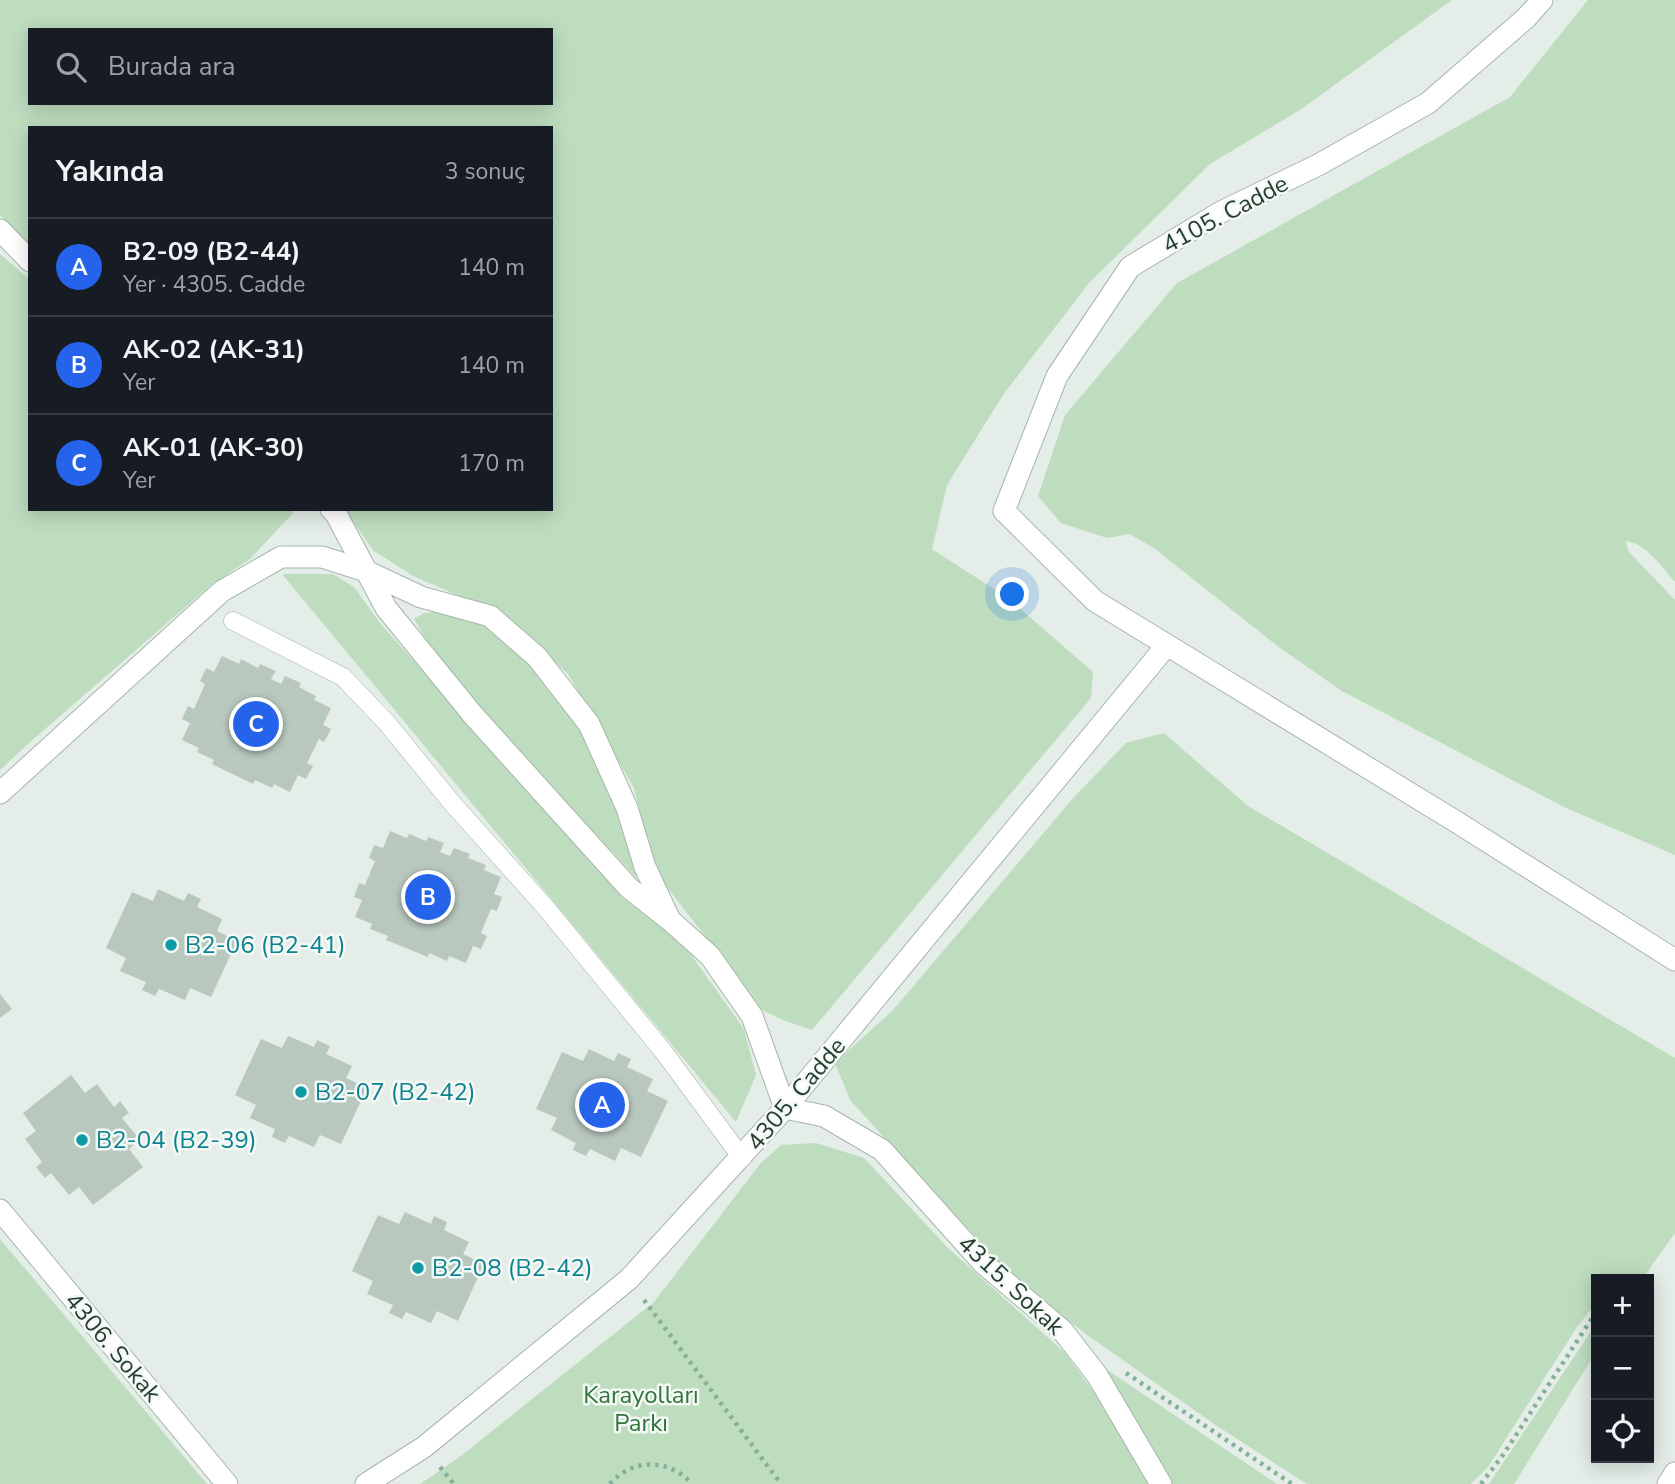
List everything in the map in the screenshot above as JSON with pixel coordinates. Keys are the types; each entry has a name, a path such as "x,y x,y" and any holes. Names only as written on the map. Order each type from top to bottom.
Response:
{"street":[{"name":"4105. Cadde","path":"1167,645 1095,601 1004,511 1057,376 1130,267 1221,212 1318,165 1428,103 1527,19 1542,0"},
{"path":"0,230 28,259"},
{"path":"333,511 386,608 473,715 629,888 710,956 752,1016 785,1108"},
{"path":"0,793 222,591 281,557 321,557 366,571 421,597 489,616 537,657 589,724 627,808 645,867 671,921"},
{"path":"1167,645 1455,821 1675,960"},
{"name":"4305. Cadde","path":"366,1484 424,1447 629,1279 785,1108 1167,645"},
{"name":"4315. Sokak","path":"785,1108 824,1116 882,1150 983,1263 1062,1330 1097,1375 1161,1484"},
{"name":"4306. Sokak","path":"0,1210 227,1484"},
{"path":"1668,1484 1675,1474"}],"lane":[{"path":"233,621 343,677 546,908 663,1051 742,1158"}],"path":[{"path":"629,1279 781,1484"},
{"path":"1481,1484 1503,1455 1591,1320"},
{"path":"1119,1368 1292,1484"},
{"path":"610,1484 628,1469 643,1464 658,1464 672,1469 692,1484"}],"green space":[{"path":"0,0 1452,0 1300,110 1210,164 1089,283 1003,395 947,485 932,549 1008,598 1093,672 1091,698 812,1030 762,1010 663,882 650,853 634,788 568,674 506,616 413,576 374,551 345,511 553,511 553,126 28,126 28,245 0,215"},
{"path":"1588,0 1675,0 1675,582 1646,550 1625,541 1629,552 1675,600 1675,855 1564,807 1342,691 1280,648 1154,548 1129,534 1107,538 1061,523 1038,496 1065,415 1177,283 1510,97"},
{"path":"0,254 28,278 28,511 293,513 250,559 212,584 0,770"},
{"path":"282,574 333,574 354,587 380,623 625,900 684,945 744,1029 756,1075 736,1122"},
{"path":"453,610 506,635 570,707 615,800 637,878 530,764 435,655 414,619 424,613"},
{"path":"1164,733 1248,806 1675,1058 1675,1233 1646,1274 1591,1274 1591,1309 1488,1467 1471,1484 1307,1484 1217,1426 1090,1337 1014,1279 850,1100 835,1063 893,1010 1075,796 1126,743"},
{"name":"Karayolları Parkı","path":"816,1143 864,1158 948,1248 1064,1352 1112,1416 1150,1484 420,1484 457,1459 654,1302 760,1164 781,1145"},
{"path":"0,1239 207,1484 0,1484"},
{"path":"1591,1331 1591,1360 1514,1484 1489,1484"},
{"path":"1103,1367 1277,1484 1168,1484"}],"building":[{"path":"222,656 239,664 241,659 258,668 260,664 276,671 271,679 281,684 285,676 301,683 299,687 316,696 314,700 331,708 323,725 331,729 324,742 319,739 307,763 313,766 306,779 298,775 290,792 274,784 272,788 255,780 253,784 212,764 214,760 197,752 199,748 182,740 190,723 182,719 188,706 194,709 205,684 200,681 206,668 214,672"},
{"path":"390,831 407,838 409,834 426,841 428,837 444,843 440,852 450,856 454,848 470,854 468,858 486,865 484,870 501,877 494,894 502,897 497,911 491,909 481,933 487,936 481,949 473,946 466,963 449,956 447,961 429,953 428,957 386,940 388,936 370,929 372,924 355,917 362,900 354,897 359,883 365,885 375,861 369,858 374,845 383,848"},
{"name":"B2-06 (B2-41)","path":"158,889 184,901 188,893 201,899 197,907 222,919 217,931 237,941 211,997 190,988 185,1000 159,989 155,996 142,990 146,982 120,971 126,958 106,948 132,892 153,901"},
{"path":"0,994 12,1009 0,1018"},
{"name":"B2-07 (B2-42)","path":"288,1036 314,1047 317,1040 330,1046 326,1054 352,1066 346,1078 367,1088 341,1144 320,1135 314,1147 289,1136 285,1143 272,1137 275,1129 250,1118 256,1105 235,1095 261,1039 282,1048"},
{"path":"589,1049 614,1061 618,1053 631,1059 627,1067 653,1079 647,1091 668,1101 641,1157 621,1148 615,1161 590,1149 586,1156 573,1150 576,1143 551,1130 557,1118 536,1109 562,1052 583,1061"},
{"name":"B2-04 (B2-39)","path":"71,1075 85,1093 97,1084 114,1107 120,1101 129,1113 122,1118 140,1140 129,1149 143,1167 93,1205 79,1187 69,1195 51,1173 45,1178 36,1167 42,1162 25,1139 36,1131 23,1113"},
{"name":"B2-08 (B2-42)","path":"405,1212 431,1224 434,1216 447,1222 444,1230 469,1242 463,1254 484,1264 458,1321 437,1311 431,1323 406,1312 402,1319 389,1313 393,1305 367,1294 373,1281 352,1271 378,1215 399,1224"}],"place":[{"name":"AK-01 (AK-30)","path":"256,724"},
{"name":"AK-02 (AK-31)","path":"428,897"},
{"name":"B2-06 (B2-41)","path":"171,945"},
{"name":"B2-07 (B2-42)","path":"301,1092"},
{"name":"B2-09 (B2-44)","path":"602,1105"},
{"name":"B2-04 (B2-39)","path":"82,1140"},
{"name":"B2-08 (B2-42)","path":"418,1268"}]}
